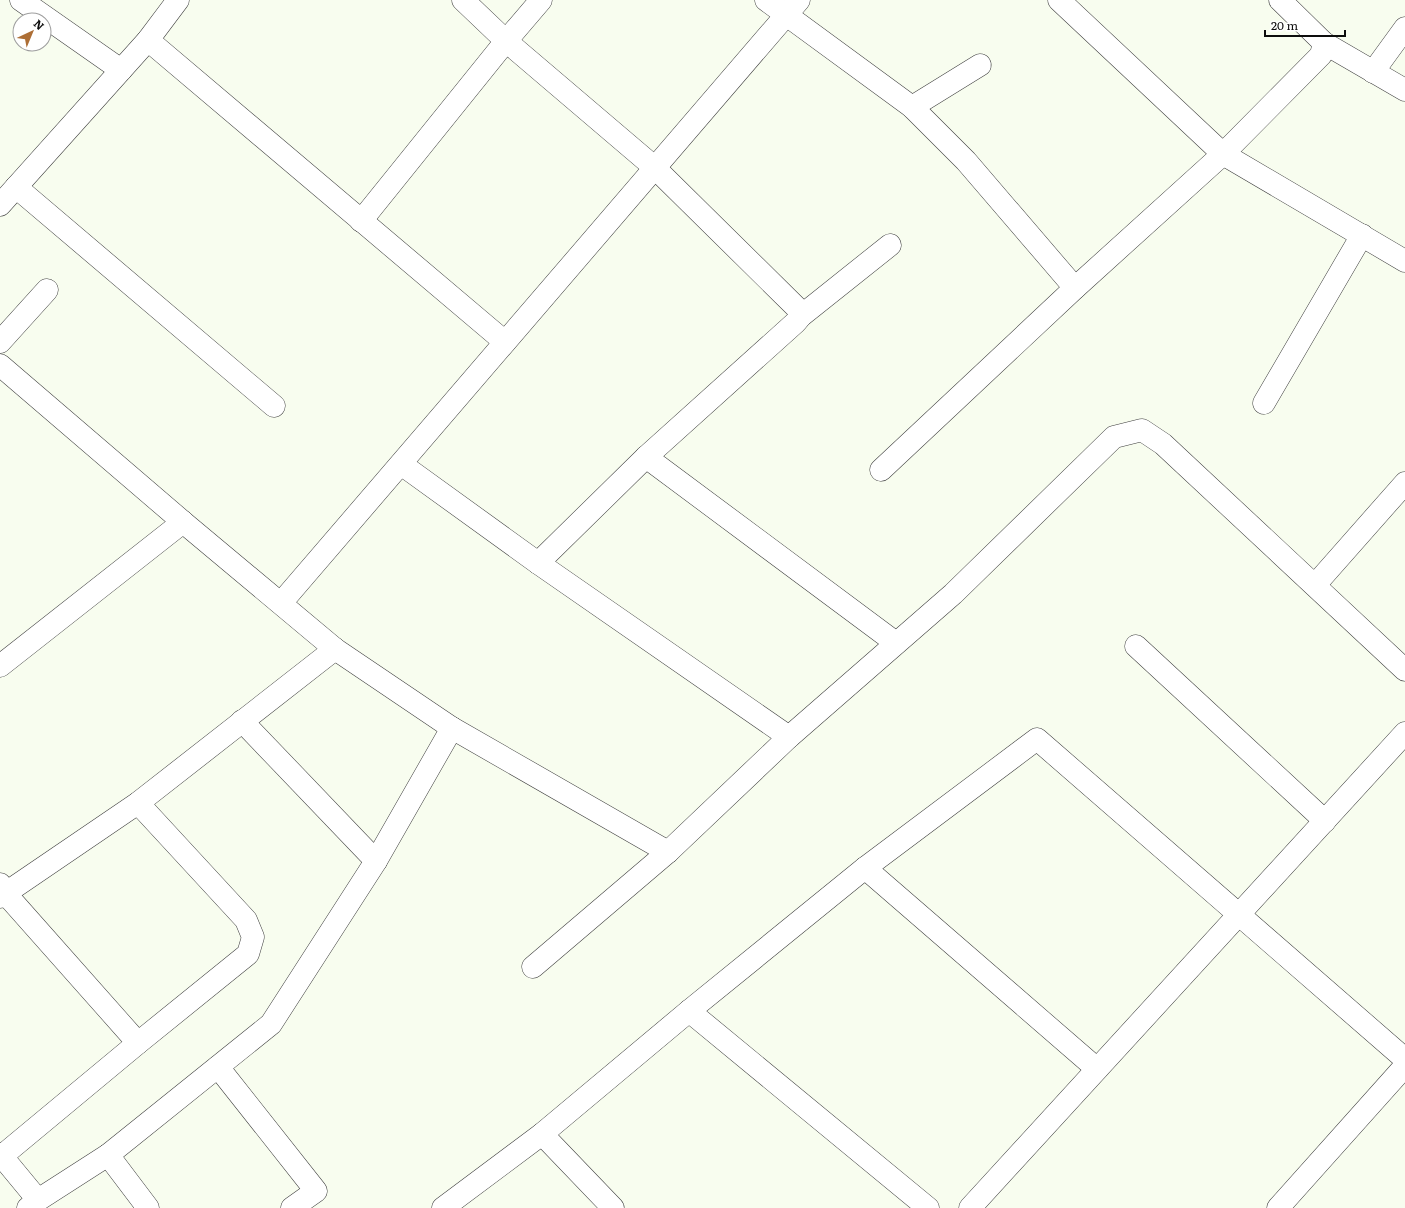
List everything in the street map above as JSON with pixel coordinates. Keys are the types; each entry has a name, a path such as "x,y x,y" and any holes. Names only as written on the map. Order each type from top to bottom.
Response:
{"street":[{"path":"21,0 121,70"},
{"path":"0,205 148,40 178,0"},
{"path":"462,0 506,41 654,167 798,309 801,316"},
{"path":"361,221 506,41 541,0"},
{"path":"766,0 793,7 912,107 966,161 1075,288"},
{"path":"1059,0 1223,154 1405,261"},
{"path":"1280,0 1324,43 1405,90"},
{"path":"281,604 654,167 793,7"},
{"path":"1373,72 1405,28"},
{"path":"148,40 505,342"},
{"path":"881,470 1075,288 1223,154 1321,55 1324,43"},
{"path":"912,107 980,65"},
{"path":"16,187 274,406"},
{"path":"1264,403 1307,332 1362,235"},
{"path":"538,563 646,457 801,316 890,245"},
{"path":"0,342 47,290"},
{"path":"0,365 182,522 335,649 452,728 668,852"},
{"path":"533,967 668,852 789,737 953,594 1114,437 1142,430 1163,444 1405,670"},
{"path":"646,457 896,643"},
{"path":"401,464 538,563 789,737"},
{"path":"1315,585 1405,483"},
{"path":"0,666 182,522"},
{"path":"1136,646 1325,821"},
{"path":"138,1043 2,891 138,803 335,649"},
{"path":"242,721 376,862"},
{"path":"138,803 246,920 253,937 248,954 1,1155 33,1204 108,1155 271,1024 376,862 452,728"},
{"path":"970,1208 1405,733"},
{"path":"442,1208 542,1134 689,1010 865,868 1037,738 1405,1059"},
{"path":"865,868 1097,1070"},
{"path":"689,1010 928,1208"},
{"path":"1278,1208 1405,1066"},
{"path":"218,1067 316,1191 292,1208"},
{"path":"542,1134 613,1208"},
{"path":"108,1155 148,1208"}]}
